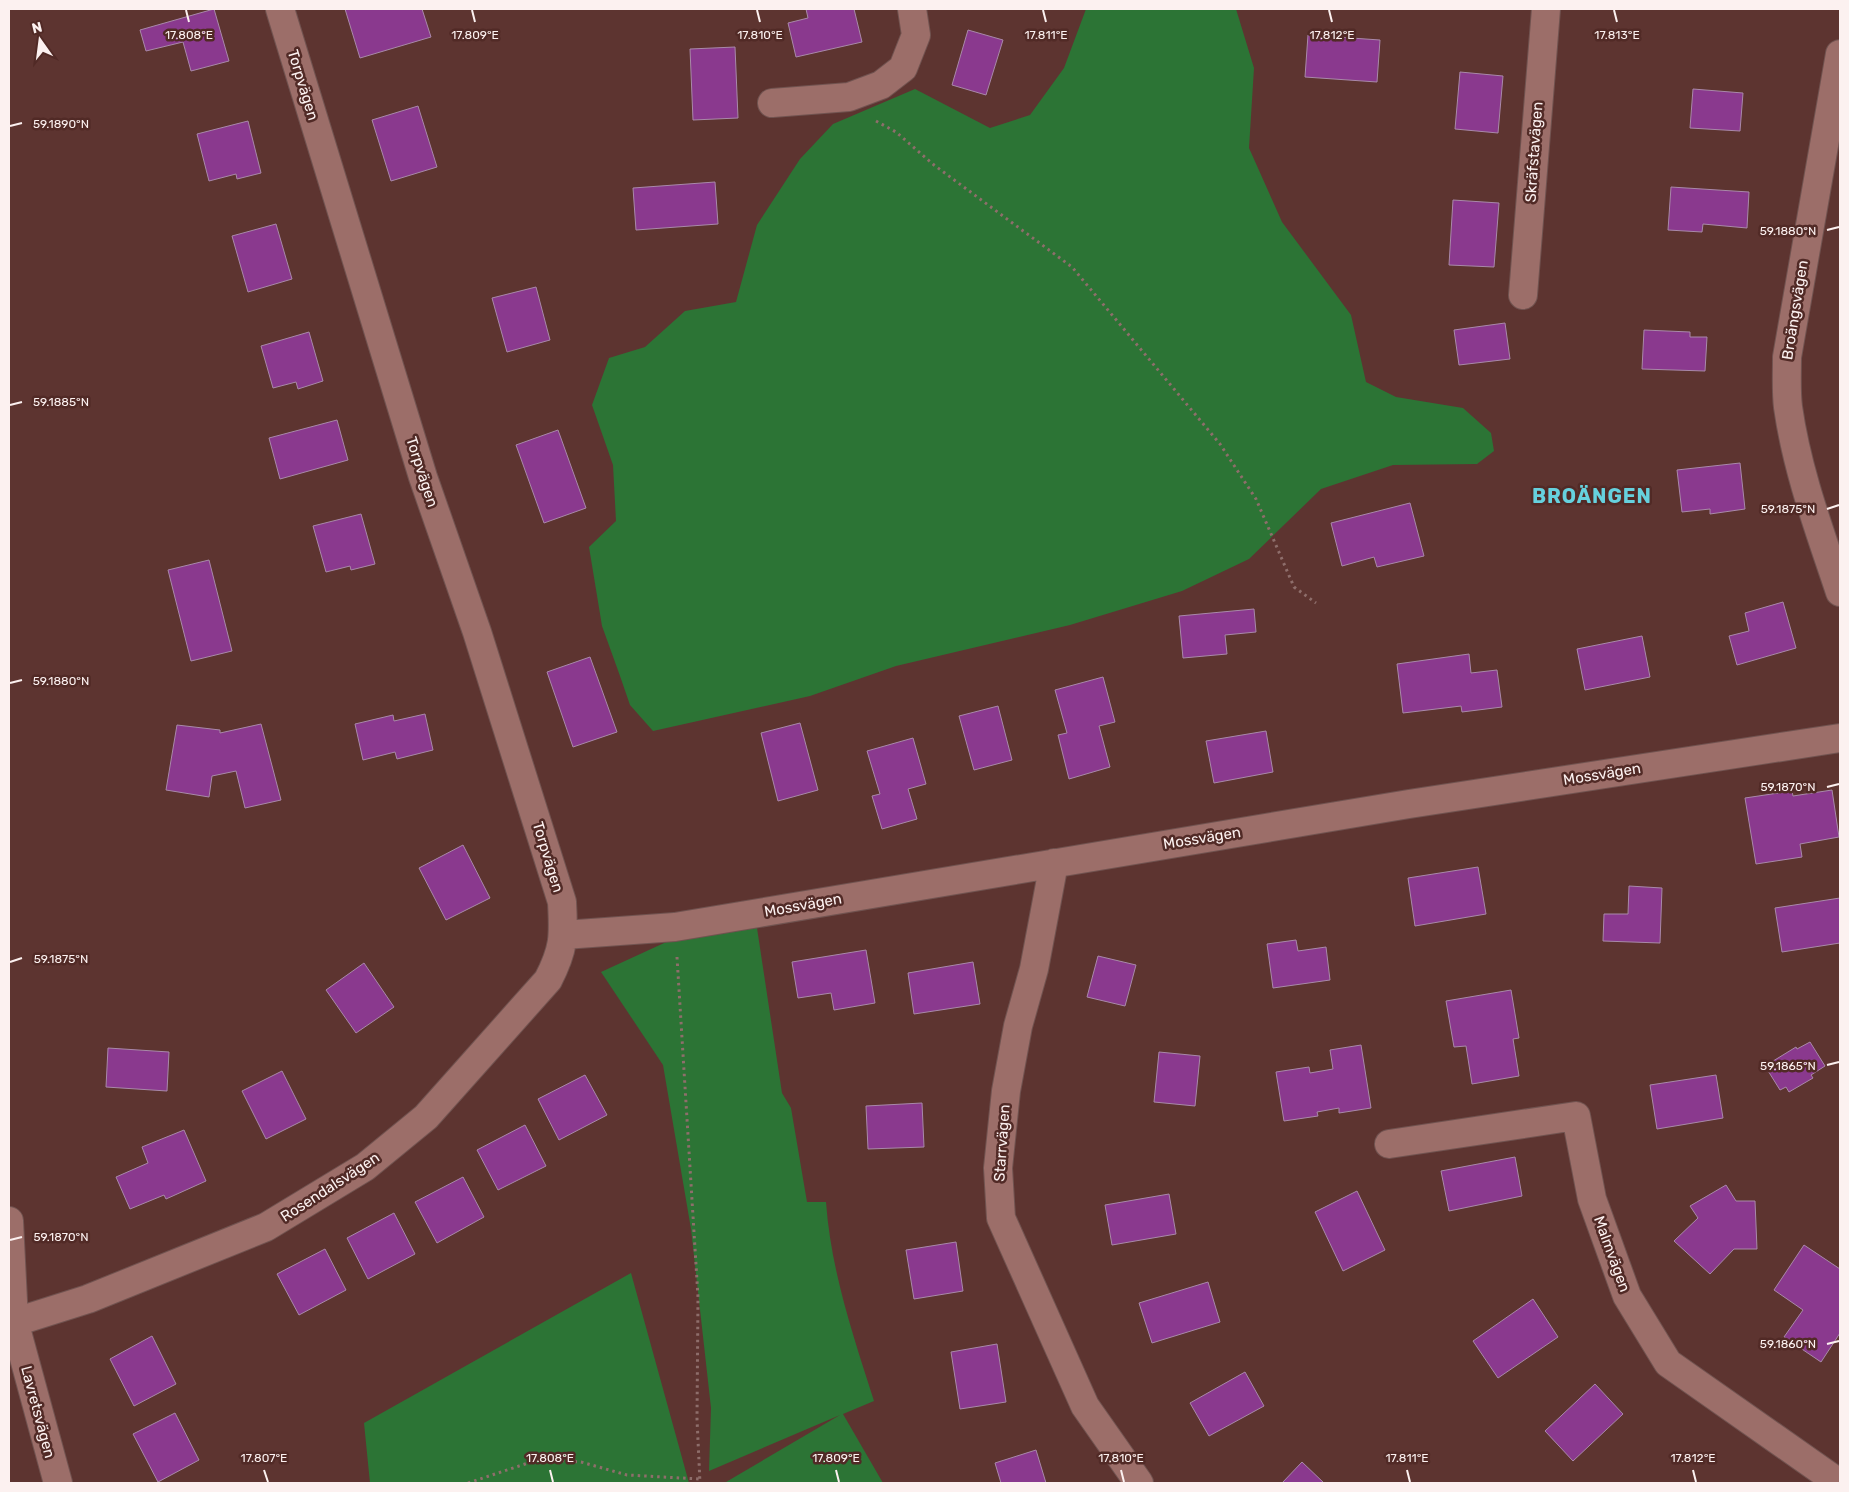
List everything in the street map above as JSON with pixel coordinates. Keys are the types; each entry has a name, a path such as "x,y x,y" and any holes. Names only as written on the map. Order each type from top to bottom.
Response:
{"street":[{"name":"Torpvägen","path":"280,9 423,477 477,632 562,902 564,935"},
{"path":"772,103 849,97 882,85 903,68 916,35 912,9"},
{"name":"Skräfstavägen","path":"1523,295 1546,9"},
{"name":"Broängsvägen","path":"1840,54 1787,357 1787,405 1793,440 1801,472 1840,592"},
{"name":"Mossvägen","path":"564,935 675,927 1409,804 1840,738"},
{"name":"Starrvägen","path":"1054,863 1034,969 1018,1026 1006,1091 998,1168 1001,1218 1085,1406 1139,1483"},
{"name":"Rosendalsvägen","path":"11,1323 88,1299 266,1227 365,1168 426,1117 548,980 560,956 564,935"},
{"name":"Malmvägen","path":"1390,1144 1576,1116 1592,1199 1627,1296 1668,1363 1839,1483"},
{"name":"Lavretsvägen","path":"9,1221 11,1323 58,1483"}],"path":[{"path":"849,97 858,110 896,132 934,165 1072,267 1220,444 1256,500 1294,587 1316,603"},
{"path":"468,1483 540,1459 581,1462 627,1475 700,1481 697,1419 698,1297 675,927"}],"green space":[{"path":"1086,9 1236,9 1254,68 1249,148 1282,222 1351,315 1366,382 1396,397 1463,408 1491,433 1494,451 1477,464 1393,465 1321,489 1249,559 1182,591 1070,625 896,666 810,696 653,731 630,705 602,626 589,547 616,521 613,465 592,405 609,358 645,347 685,311 736,302 757,225 800,159 833,124 915,89 990,128 1030,115 1064,68"},
{"path":"757,928 782,1093 791,1108 807,1202 826,1202 833,1253 844,1303 874,1401 843,1414 883,1483 726,1482 840,1415 709,1471 711,1408 691,1229 663,1065 601,972 675,938"},
{"path":"631,1273 689,1483 370,1483 364,1423"}],"building":[{"path":"214,9 229,61 191,71 183,42 146,51 140,30"},
{"path":"345,9 422,9 431,37 360,58"},
{"path":"806,9 854,9 862,42 796,57 788,23 808,18"},
{"path":"968,30 1003,40 986,95 952,85"},
{"path":"1308,35 1380,40 1377,82 1305,77"},
{"path":"735,47 738,118 693,120 690,49"},
{"path":"1460,72 1503,76 1498,133 1455,129"},
{"path":"1693,89 1743,93 1740,131 1690,128"},
{"path":"418,106 437,167 391,181 372,120"},
{"path":"248,121 261,173 237,179 236,174 209,181 197,134"},
{"path":"715,182 718,224 636,230 633,188"},
{"path":"1671,187 1749,192 1747,228 1703,224 1702,232 1668,230"},
{"path":"1453,200 1499,203 1494,267 1449,265"},
{"path":"276,224 292,279 248,292 232,236"},
{"path":"536,287 550,340 507,352 492,298"},
{"path":"1505,323 1510,359 1459,365 1454,330"},
{"path":"1644,330 1690,332 1690,337 1707,337 1705,371 1642,369"},
{"path":"309,332 323,381 298,389 296,382 273,388 261,346"},
{"path":"337,420 348,460 280,479 269,438"},
{"path":"558,430 586,508 544,523 516,445"},
{"path":"1740,463 1745,509 1710,514 1710,509 1682,512 1677,470"},
{"path":"1410,503 1424,556 1377,567 1374,557 1342,566 1331,523"},
{"path":"361,514 375,564 351,570 350,566 326,572 313,526"},
{"path":"209,560 232,651 191,661 168,570"},
{"path":"1783,602 1796,648 1737,665 1729,636 1749,631 1745,613"},
{"path":"1254,609 1256,632 1225,635 1227,654 1183,658 1179,616"},
{"path":"1642,636 1650,677 1585,690 1577,649"},
{"path":"1469,654 1471,673 1497,670 1502,707 1462,712 1461,706 1403,713 1397,664"},
{"path":"590,657 617,732 573,747 547,672"},
{"path":"1103,677 1115,722 1099,726 1110,767 1069,779 1058,735 1067,733 1055,690"},
{"path":"998,706 1012,760 974,770 959,716"},
{"path":"425,714 433,750 397,759 395,752 363,760 355,724 393,715 394,721"},
{"path":"800,723 818,790 778,801 761,733"},
{"path":"261,724 281,800 245,808 236,771 212,776 209,797 166,790 177,725 220,730 220,733"},
{"path":"1266,731 1273,772 1214,783 1206,741"},
{"path":"913,738 926,784 908,789 917,819 882,829 872,796 880,794 867,751"},
{"path":"1832,790 1839,837 1800,844 1802,857 1756,864 1745,798 1792,791 1793,796"},
{"path":"463,845 490,898 446,920 419,868"},
{"path":"1478,867 1486,914 1415,926 1408,878"},
{"path":"1629,886 1662,888 1660,943 1603,941 1604,914 1628,914"},
{"path":"1840,898 1840,943 1782,952 1775,908"},
{"path":"1296,940 1298,951 1326,947 1330,980 1273,988 1267,944"},
{"path":"866,950 875,1003 834,1010 831,993 798,998 792,962"},
{"path":"1098,956 1136,965 1125,1006 1087,997"},
{"path":"973,962 980,1004 914,1014 908,973"},
{"path":"364,963 394,1007 356,1033 326,990"},
{"path":"1511,990 1519,1038 1513,1039 1519,1076 1472,1084 1466,1046 1454,1047 1446,1001"},
{"path":"1810,1042 1825,1066 1811,1075 1813,1078 1789,1092 1786,1087 1780,1090 1765,1066 1796,1047 1797,1049"},
{"path":"1361,1045 1371,1108 1339,1113 1339,1108 1317,1112 1318,1116 1284,1121 1276,1072 1309,1067 1310,1073 1333,1069 1330,1050"},
{"path":"108,1048 169,1052 167,1091 106,1087"},
{"path":"1159,1052 1200,1056 1195,1106 1154,1102"},
{"path":"282,1071 306,1119 266,1139 242,1091"},
{"path":"585,1075 607,1115 559,1140 538,1099"},
{"path":"1716,1075 1723,1118 1657,1129 1650,1085"},
{"path":"922,1103 924,1147 868,1149 866,1106"},
{"path":"525,1125 546,1166 498,1190 477,1150"},
{"path":"184,1130 206,1181 166,1199 164,1195 130,1209 116,1177 148,1163 142,1147"},
{"path":"1515,1157 1522,1196 1449,1211 1441,1171"},
{"path":"463,1177 484,1217 437,1243 415,1202"},
{"path":"1726,1185 1736,1201 1755,1201 1757,1249 1734,1249 1710,1274 1674,1241 1698,1218 1690,1206"},
{"path":"1357,1191 1385,1250 1343,1271 1315,1212"},
{"path":"1169,1194 1176,1234 1112,1245 1105,1205"},
{"path":"394,1213 415,1254 368,1279 347,1238"},
{"path":"956,1242 963,1291 914,1299 906,1250"},
{"path":"1804,1245 1840,1269 1840,1333 1821,1362 1784,1337 1803,1310 1774,1290"},
{"path":"325,1249 346,1290 299,1315 277,1274"},
{"path":"1208,1282 1220,1322 1152,1343 1139,1303"},
{"path":"1533,1299 1558,1337 1498,1378 1473,1341"},
{"path":"152,1336 176,1384 134,1406 110,1359"},
{"path":"997,1344 1006,1402 960,1409 951,1352"},
{"path":"1245,1372 1264,1406 1209,1436 1190,1403"},
{"path":"1595,1384 1623,1414 1573,1461 1545,1431"},
{"path":"175,1413 199,1460 158,1482 133,1434"},
{"path":"1036,1450 1046,1483 1001,1483 995,1463"},
{"path":"1302,1462 1324,1483 1282,1483"}],"district":[{"name":"BROÄNGEN","path":"1592,496"}]}
